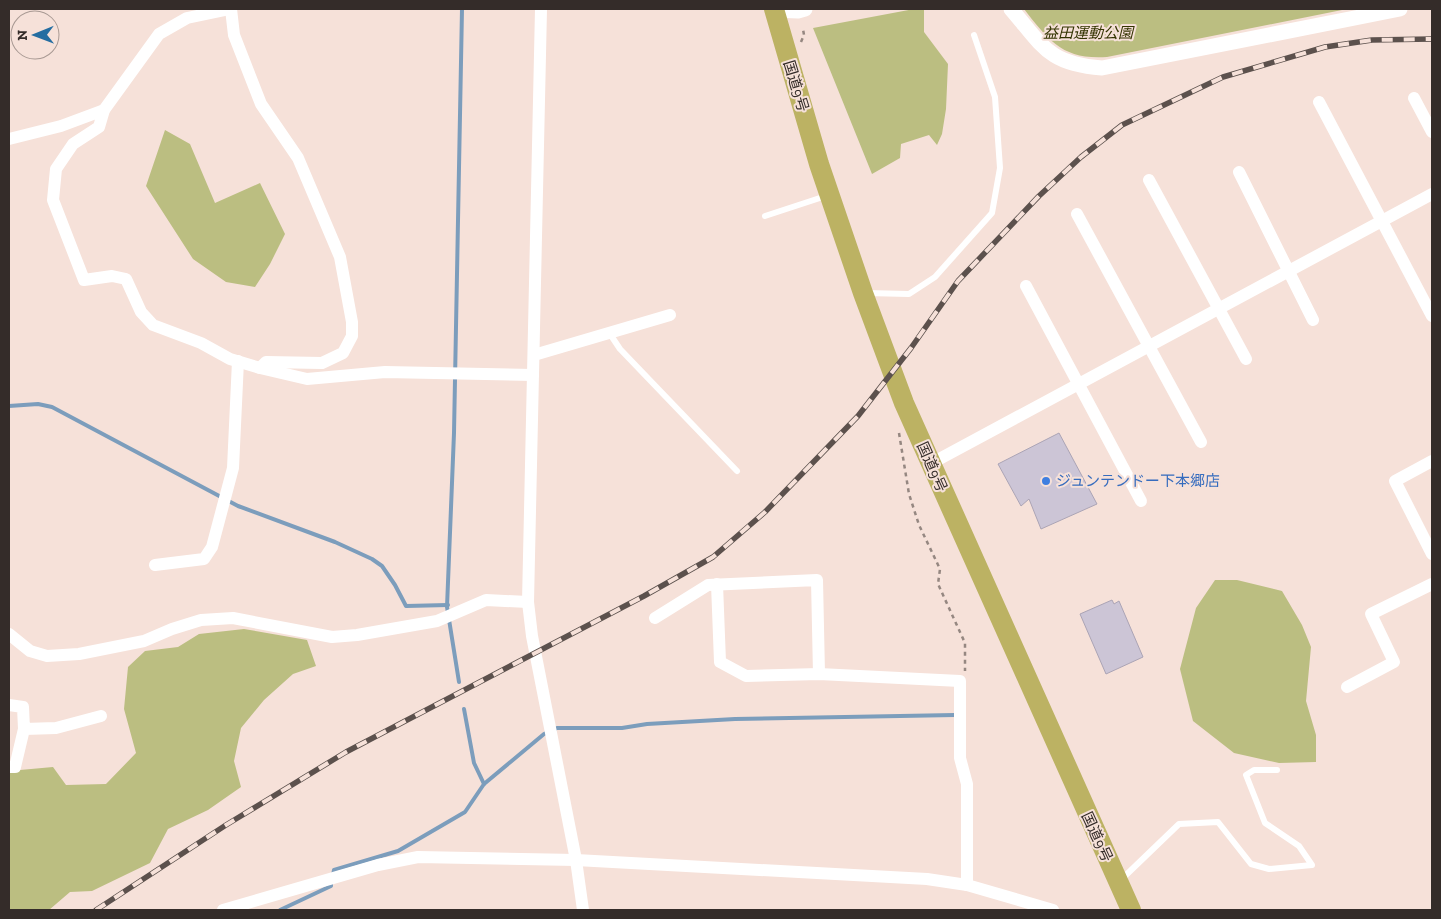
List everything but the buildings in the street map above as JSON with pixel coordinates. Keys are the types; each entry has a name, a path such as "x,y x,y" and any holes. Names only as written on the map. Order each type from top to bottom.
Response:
{"highway":[{"name":"国道9号","path":"773,9 830,195 863,293 904,403 1131,910"}],"street":[{"path":"260,368 266,362 322,363 344,353 352,336 352,322 340,257 298,158 261,104 234,35 230,9 187,18 159,34 104,110 99,127 74,144 56,170 53,200 84,280 112,276 126,279 141,312 153,325 201,343 238,361 260,368 307,379 385,372 533,375"},
{"path":"542,9 528,602 532,636 576,860 583,910"},
{"path":"773,9 798,11 805,9"},
{"path":"1011,9 1044,50 1061,60 1081,66 1102,68 1400,9"},
{"path":"1414,98 1432,132"},
{"path":"1319,102 1432,316"},
{"path":"9,140 61,126 104,110"},
{"path":"1239,172 1313,320"},
{"path":"1149,180 1246,359"},
{"path":"930,464 1432,194"},
{"path":"1077,214 1201,442"},
{"path":"1026,286 1081,384 1142,501"},
{"path":"534,355 670,315"},
{"path":"155,565 204,559 212,547 234,468 238,361"},
{"path":"1432,461 1395,481 1432,554"},
{"path":"655,618 708,585 817,580 819,674"},
{"path":"716,584 720,662 746,676 819,674 960,681 960,758 966,784 967,885"},
{"path":"1347,687 1394,662 1371,614 1432,584"},
{"path":"9,634 30,651 47,656 79,654 144,641 172,629 201,620 233,618 332,637 357,635 437,620 486,600 528,602"},
{"path":"9,705 23,707 24,729 15,767 9,767"},
{"path":"24,729 56,728 101,716"},
{"path":"223,910 378,865 418,857 576,860 927,879 967,885 1027,906 1053,910"}],"lane":[{"path":"863,293 909,294 935,277 992,213 1000,168 995,97 974,35"},
{"path":"765,216 830,195"},
{"path":"610,334 620,349 737,471"},
{"path":"1120,886 1126,875 1179,824 1218,822 1251,864 1269,869 1312,865 1299,846 1265,823 1246,775 1254,770 1277,770"}],"path":[{"path":"799,45 804,35 803,29"},
{"path":"900,431 898,436 909,494 916,518 940,569 938,584 965,643 965,673 960,681"}],"green space":[{"path":"914,9 924,9 924,32 948,64 946,109 942,134 937,145 929,135 901,144 900,158 872,174 813,28"},
{"name":"益田運動公園","path":"1024,9 1347,9 1107,57 1092,57 1068,52 1058,46 1041,30"},
{"path":"165,130 190,144 215,203 260,183 285,234 270,264 255,287 226,282 193,259 146,186"},
{"path":"1215,580 1237,580 1282,591 1302,625 1311,647 1306,701 1316,735 1316,762 1279,763 1234,753 1193,721 1180,669 1196,608"},
{"path":"244,629 307,640 316,666 293,674 264,700 241,728 234,761 241,787 208,810 168,829 150,863 92,891 70,892 49,910 9,910 9,771 53,767 66,785 106,784 136,753 124,709 128,667 145,651 178,647 199,634"}],"waterway":[{"path":"459,682 447,607 454,433 462,9"},
{"path":"9,406 38,404 52,407 238,506 335,542 372,559 382,566 406,606 448,605"},
{"path":"464,709 474,763 484,784"},
{"path":"333,875 334,870 398,851 465,812 484,784 544,734 557,728 622,728 647,724 735,719 955,715"},
{"path":"280,910 331,886 331,882"}],"railway":[{"path":"96,910 226,825 346,752 644,596 713,557 765,512 858,416 911,348 958,281 1039,196 1081,157 1122,125 1223,77 1325,47 1372,40 1432,39"}],"place":[{"name":"ジュンテンドー下本郷店","path":"1046,481"}]}
